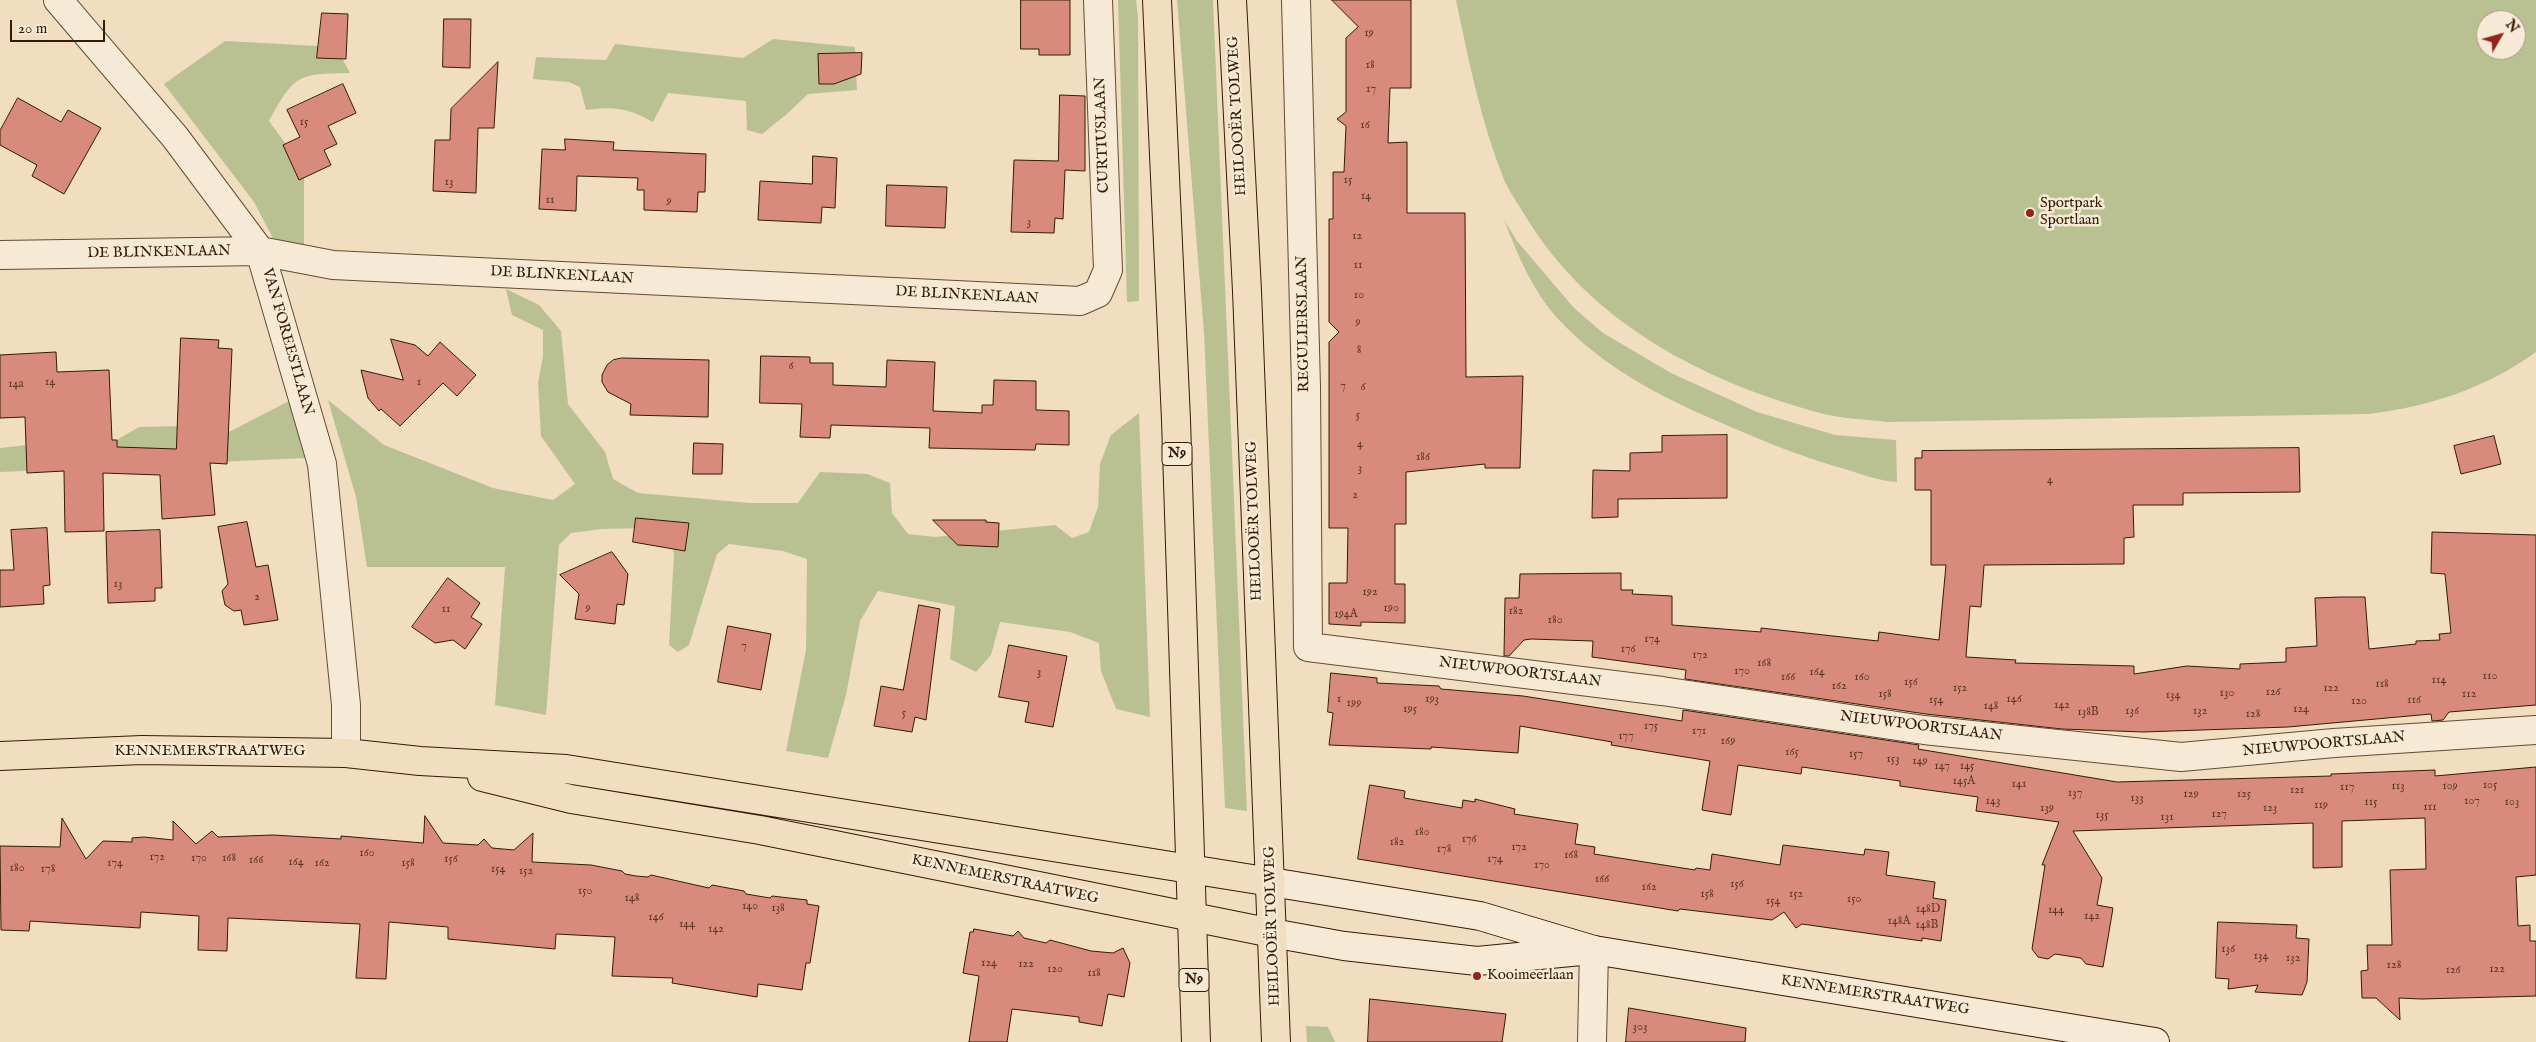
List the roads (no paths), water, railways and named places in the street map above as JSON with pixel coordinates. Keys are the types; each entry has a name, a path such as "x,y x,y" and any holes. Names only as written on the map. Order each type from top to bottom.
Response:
{"main road":[{"name":"N9","path":"1157,0 1176,410 1196,1042"},
{"name":"HEILOOËR TOLWEG","path":"1232,0 1246,271 1276,1042"},
{"name":"KENNEMERSTRAATWEG","path":"0,756 142,750 346,753 420,761 566,769 1271,882"},
{"name":"KENNEMERSTRAATWEG","path":"420,761 571,799 760,830 1272,933"}],"street":[{"name":"VAN FOREESTLAAN","path":"58,0 175,137 260,251 322,464 346,705 346,753"},
{"name":"CURTIUSLAAN","path":"1098,0 1108,270"},
{"name":"REGULIERSLAAN","path":"1296,0 1306,387 1308,647"},
{"name":"DE BLINKENLAAN","path":"0,256 260,251 334,266 1080,301 1098,293 1108,270"},
{"name":"NIEUWPOORTSLAAN","path":"1308,647 1662,691 1924,730 2181,757 2334,743 2536,730"},
{"name":"KENNEMERSTRAATWEG","path":"1271,882 1480,916 1594,950 2155,1042"},
{"name":"KENNEMERSTRAATWEG","path":"1272,933 1344,946 1477,961 1594,950"},
{"path":"1592,1042 1594,950"}],"place":[{"name":"Sportpark Sportlaan","path":"2030,213"},
{"name":"Kooimeerlaan","path":"1477,976"}]}
